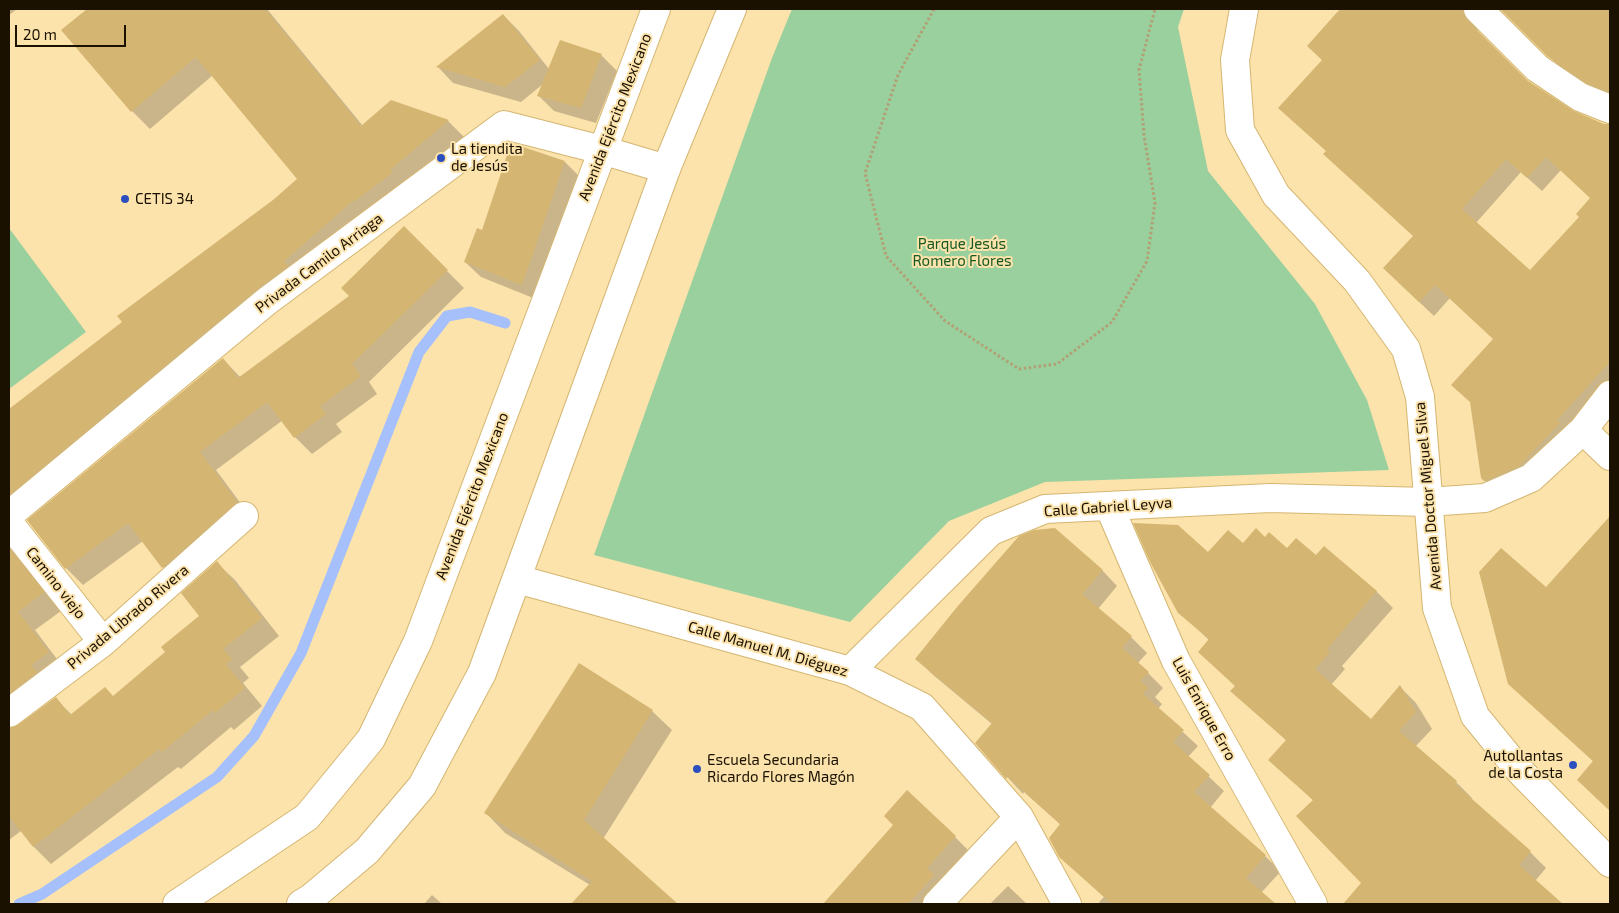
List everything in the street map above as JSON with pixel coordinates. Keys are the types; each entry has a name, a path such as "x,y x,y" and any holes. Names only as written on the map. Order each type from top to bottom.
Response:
{"street":[{"name":"Avenida Ejército Mexicano","path":"177,904 307,817 371,738 418,641 656,9"},
{"path":"301,904 311,898 367,851 422,786 482,673 666,169 732,9"},
{"name":"Avenida Doctor Miguel Silva","path":"1244,9 1235,60 1240,130 1276,195 1357,281 1406,349 1420,397 1437,608 1475,716 1519,770 1610,863"},
{"path":"1478,9 1537,68 1580,96 1610,110"},
{"name":"Privada Camilo Arriaga","path":"9,515 267,301 504,125 602,150 666,169"},
{"name":"Calle Gabriel Leyva","path":"850,671 991,531 1045,509 1270,498 1428,502 1484,498 1531,478 1583,430 1610,395"},
{"path":"1583,430 1610,456"},
{"name":"Luis Enrique Erro","path":"1109,506 1176,661 1313,904"},
{"name":"Privada Librado Rivera","path":"9,714 103,642 244,516"},
{"name":"Camino viejo","path":"9,523 103,642"},
{"name":"Calle Manuel M. Diéguez","path":"517,579 850,671 922,707 1018,817 1067,904"},
{"path":"937,904 1018,817"}],"path":[{"path":"934,9 898,75 865,173 886,256 945,321 1018,369 1057,364 1112,322 1147,261 1155,203 1144,135 1139,70 1155,9"}],"green space":[{"name":"Parque Jesús Romero Flores","path":"792,9 1184,9 1178,27 1208,171 1315,304 1367,400 1389,470 1045,482 949,521 850,622 594,555 772,58"},
{"path":"9,228 86,332 9,389"}],"building":[{"path":"87,9 265,9 361,126 391,100 449,120 390,170 392,173 354,200 284,261 288,266 257,289 9,495 9,409 122,322 117,316 273,200 297,179 196,57 131,112 61,30"},
{"path":"1340,9 1463,9 1463,14 1467,20 1528,81 1574,111 1604,124 1610,124 1610,362 1557,420 1560,423 1519,466 1484,481 1481,478 1470,402 1451,385 1493,339 1435,285 1419,302 1383,268 1413,236 1323,154 1326,151 1278,108 1322,60 1307,46","holes":["1546,157 1590,198 1576,214 1579,217 1530,270 1462,209 1506,159 1527,178"]},
{"path":"1500,9 1610,9 1610,92 1587,83 1547,56"},
{"path":"503,14 540,60 505,87 436,67"},
{"path":"560,40 602,54 581,108 537,96"},
{"path":"511,143 565,161 522,285 464,262 477,228 482,230"},
{"path":"404,226 448,270 352,364 361,376 320,406 326,414 294,438 267,402 200,452 237,502 162,568 128,523 65,569 27,520 223,358 238,378 349,296 341,288"},
{"path":"1610,516 1610,811 1577,780 1593,761 1508,684 1479,572 1501,548 1546,587"},
{"path":"1133,523 1178,525 1208,552 1228,530 1243,543 1256,528 1265,537 1269,532 1287,548 1296,538 1316,555 1324,546 1377,591 1327,649 1330,652 1315,669 1371,719 1400,685 1416,712 1399,731 1457,781 1455,784 1531,851 1519,865 1563,904 1343,904 1361,883 1296,816 1313,800 1268,760 1286,740 1230,691 1235,686 1198,652 1209,639 1178,613 1150,562"},
{"path":"1055,528 1103,570 1082,594 1132,636 1122,648 1149,672 1140,681 1148,688 1143,694 1184,730 1173,742 1210,775 1194,792 1266,855 1246,878 1276,904 1112,904 1059,857 1049,838 1060,824 1008,777 1006,779 975,743 992,723 915,659 957,607 1019,536 1034,530"},
{"path":"9,548 44,592 18,612 49,652 31,665 37,672 9,694"},
{"path":"217,561 262,618 223,649 232,659 226,664 245,688 215,713 213,710 162,752 159,749 33,847 9,816 9,728 18,725 56,697 70,715 105,687 113,696 165,652 161,647 199,616 181,593"},
{"path":"579,663 653,710 584,820 678,904 571,904 592,881 484,813"},
{"path":"907,790 956,836 927,868 934,875 908,904 823,904 893,825 884,816"}],"waterway":[{"path":"19,904 42,894 217,777 254,736 301,653 419,352 447,316 470,312 505,323"}],"place":[{"name":"La tiendita de Jesús","path":"441,158"},
{"name":"CETIS 34","path":"125,199"},
{"name":"Autollantas de la Costa","path":"1573,765"},
{"name":"Escuela Secundaria Ricardo Flores Magón","path":"697,769"}]}
